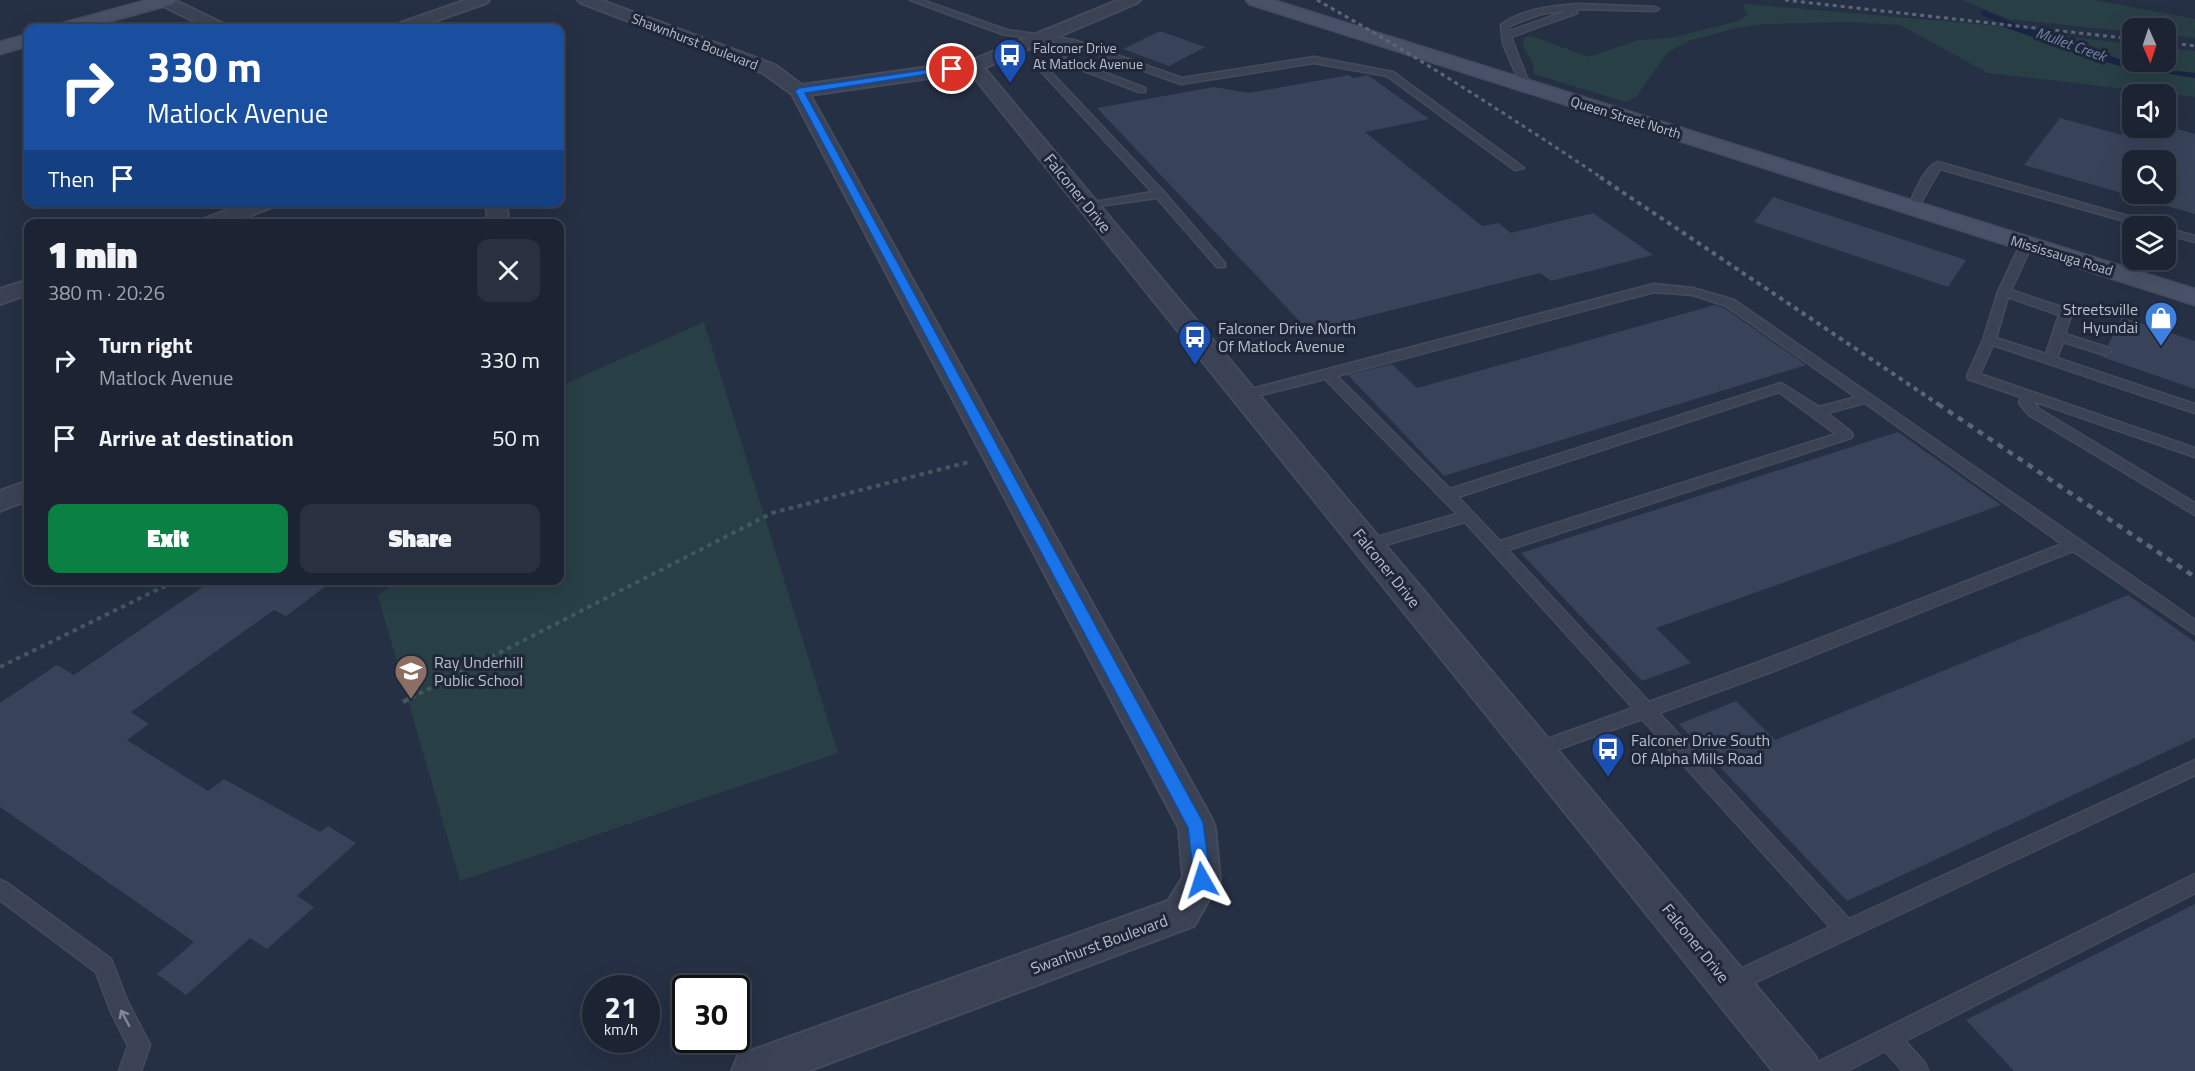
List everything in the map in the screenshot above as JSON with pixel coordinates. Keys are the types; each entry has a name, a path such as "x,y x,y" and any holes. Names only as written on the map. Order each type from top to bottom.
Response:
{"main road":[{"path":"82,24 166,0"},
{"name":"Queen Street North","path":"1255,0 1998,235"},
{"path":"0,48 24,41"},
{"name":"Mississauga Road","path":"1998,235 2195,297"}],"street":[{"path":"166,0 212,24"},
{"path":"412,24 481,0"},
{"name":"Shawnhurst Boulevard","path":"586,0 769,69 799,91"},
{"path":"799,91 974,66 1132,0"},
{"name":"Falconer Drive","path":"974,66 1800,1071"},
{"name":"Swanhurst Boulevard","path":"753,1071 1181,914 1202,880 1197,827 799,91"},
{"path":"222,219 254,207"},
{"path":"0,297 24,288"},
{"path":"0,502 24,492"}],"lane":[{"path":"914,0 1005,32 1071,42 1181,81 1314,60 1390,74 1519,168"},
{"path":"1525,86 1507,44 1505,25 1515,19 1545,9 1584,7 1655,9"},
{"path":"1143,90 1064,60 1043,69 1160,194 1221,265"},
{"path":"1913,207 1928,178 1938,165 2122,217"},
{"path":"1089,206 1160,194"},
{"path":"2176,234 2195,239"},
{"path":"2027,243 2004,292 1989,340 1973,375 2195,453"},
{"path":"1245,395 1654,288 1677,288 1711,295 1730,303 2195,628"},
{"path":"2004,292 2066,313 2050,360"},
{"path":"2058,336 2105,351"},
{"path":"1989,340 2195,409"},
{"path":"1328,374 1468,516 1846,930"},
{"path":"1448,495 1781,387 1818,412 1846,435 1496,548"},
{"path":"2028,394 2026,403 2034,412 2195,510"},
{"path":"1818,412 1868,398"},
{"path":"1368,545 1468,516"},
{"path":"1538,750 1646,712 2074,545"},
{"path":"1730,984 2195,767"},
{"path":"1824,1071 2195,884"},
{"path":"0,889 104,966 118,1005 139,1045 130,1071"},
{"path":"1888,1038 1917,1071"}],"path":[{"path":"403,702 772,513 996,455"},
{"path":"0,667 167,585"}],"green space":[{"path":"1963,0 2094,0 2195,19 2195,38 2176,36 2176,18 2122,18 2122,31 2008,19"},
{"path":"1745,4 2001,26 2122,66 2122,72 2159,72 2195,78 2195,97 2176,95 2176,84 2122,84 2122,89 1988,73 1900,25 1849,22 1765,24 1737,28 1688,41 1667,53 1636,97 1626,102 1534,74 1534,66 1523,47 1524,38 1531,36 1589,57 1638,40 1671,38 1738,21 1748,15 1744,9"},
{"path":"2051,35 2122,43 2122,60"},
{"path":"2176,49 2195,51 2195,73 2176,71"},
{"path":"704,322 838,753 460,881 378,596 391,585 564,585 564,384"}],"water":[{"path":"2001,26 2049,31 2051,35 2122,60 2122,66"},
{"path":"2159,72 2195,73 2195,78"}],"building":[{"path":"1160,31 1205,47 1169,66 1123,49"},
{"path":"1349,75 1353,78 1368,75 1429,119 1365,132 1482,226 1498,223 1511,233 1593,213 1653,255 1551,281 1540,273 1309,331 1097,108 1214,87 1249,93"},
{"path":"2060,118 2122,135 2122,138 2176,138 2176,129 2195,134 2195,214 2160,204 2176,204 2176,150 2122,150 2122,193 2024,165"},
{"path":"1773,197 1966,260 1948,287 1754,222"},
{"path":"1715,305 1724,308 1806,365 1444,476 1348,375 1392,364 1417,388"},
{"path":"2122,317 2195,341 2195,389 2102,357 2113,351 2108,345"},
{"path":"1898,432 2001,505 1656,628 1691,663 1642,681 1521,553"},
{"path":"206,585 327,585 286,616 274,610 131,712 149,724 127,740 208,791 224,779 320,832 328,826 356,843 297,896 314,907 267,949 250,938 186,995 157,974 194,942 0,807 0,703 57,665 74,675"},
{"path":"2128,595 2195,642 2195,738 1847,901 1679,724 1736,701 1775,740"},
{"path":"2195,904 2195,1071 2014,1071 1966,1020"}],"waterway":[{"name":"Mullet Creek","path":"1984,13 2029,32"}],"railway":[{"path":"1317,0 1461,86 1602,178"},
{"path":"1785,0 2122,38"},
{"path":"2176,43 2195,46"},
{"path":"1600,177 1941,406"},
{"path":"1938,404 2195,577"}],"place":[{"name":"Falconer Drive At Matlock Avenue","path":"1010,84"},
{"name":"Streetsville Hyundai","path":"2161,347"},
{"name":"Falconer Drive North Of Matlock Avenue","path":"1195,366"},
{"name":"Ray Underhill Public School","path":"411,700"},
{"name":"Falconer Drive South Of Alpha Mills Road","path":"1608,778"}],"route":[{"path":"952,69 799,91 1197,827 1202,880"}]}
